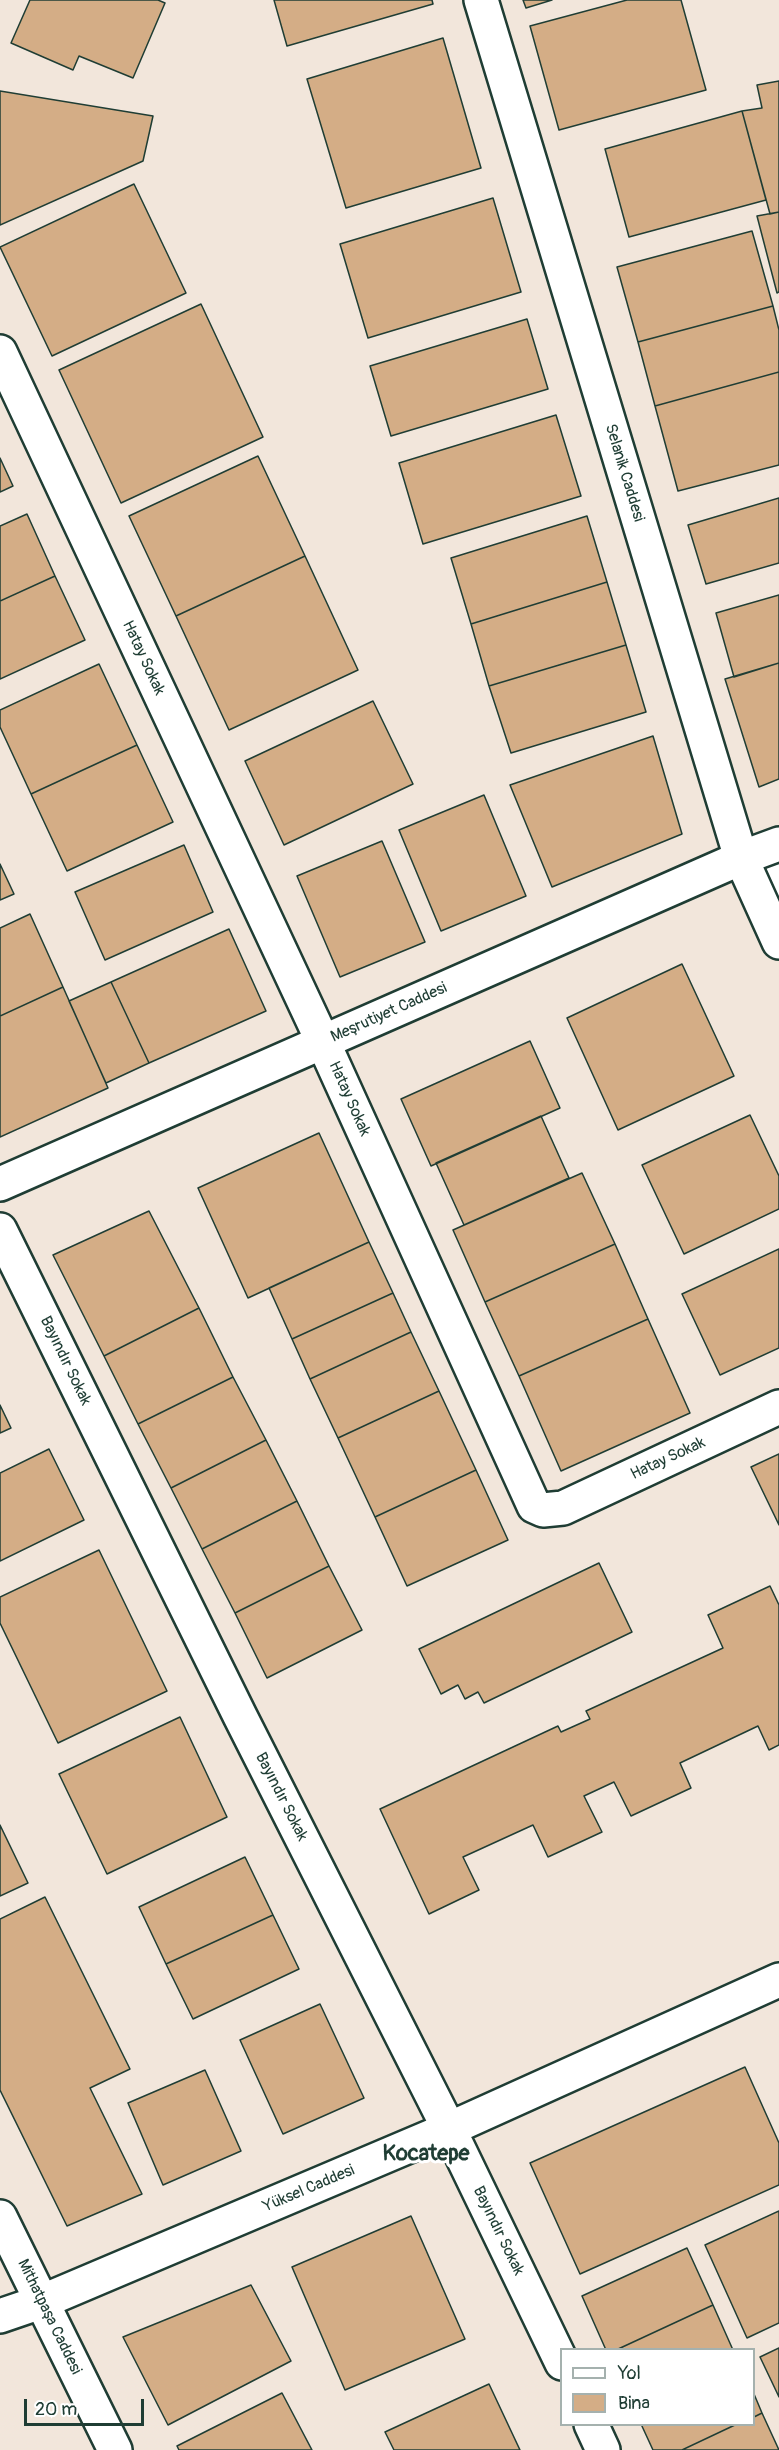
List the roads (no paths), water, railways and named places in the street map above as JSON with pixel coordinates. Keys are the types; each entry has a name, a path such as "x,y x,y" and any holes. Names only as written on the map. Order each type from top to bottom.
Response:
{"street":[{"name":"Selanik Caddesi","path":"482,0 741,858 779,942"},
{"name":"Hatay Sokak","path":"0,352 323,1042 534,1506 543,1510 563,1508 779,1407"},
{"name":"Meşrutiyet Caddesi","path":"0,1184 741,858 779,844"},
{"name":"Bayındır Sokak","path":"0,1230 235,1706 449,2129 560,2361"},
{"name":"Yüksel Caddesi","path":"0,2316 41,2302 449,2129 779,1980"},
{"name":"Mithatpaşa Caddesi","path":"0,2217 115,2450"},
{"path":"592,2426 603,2450"}],"district":[{"name":"Kocatepe","path":"426,2154"}]}
